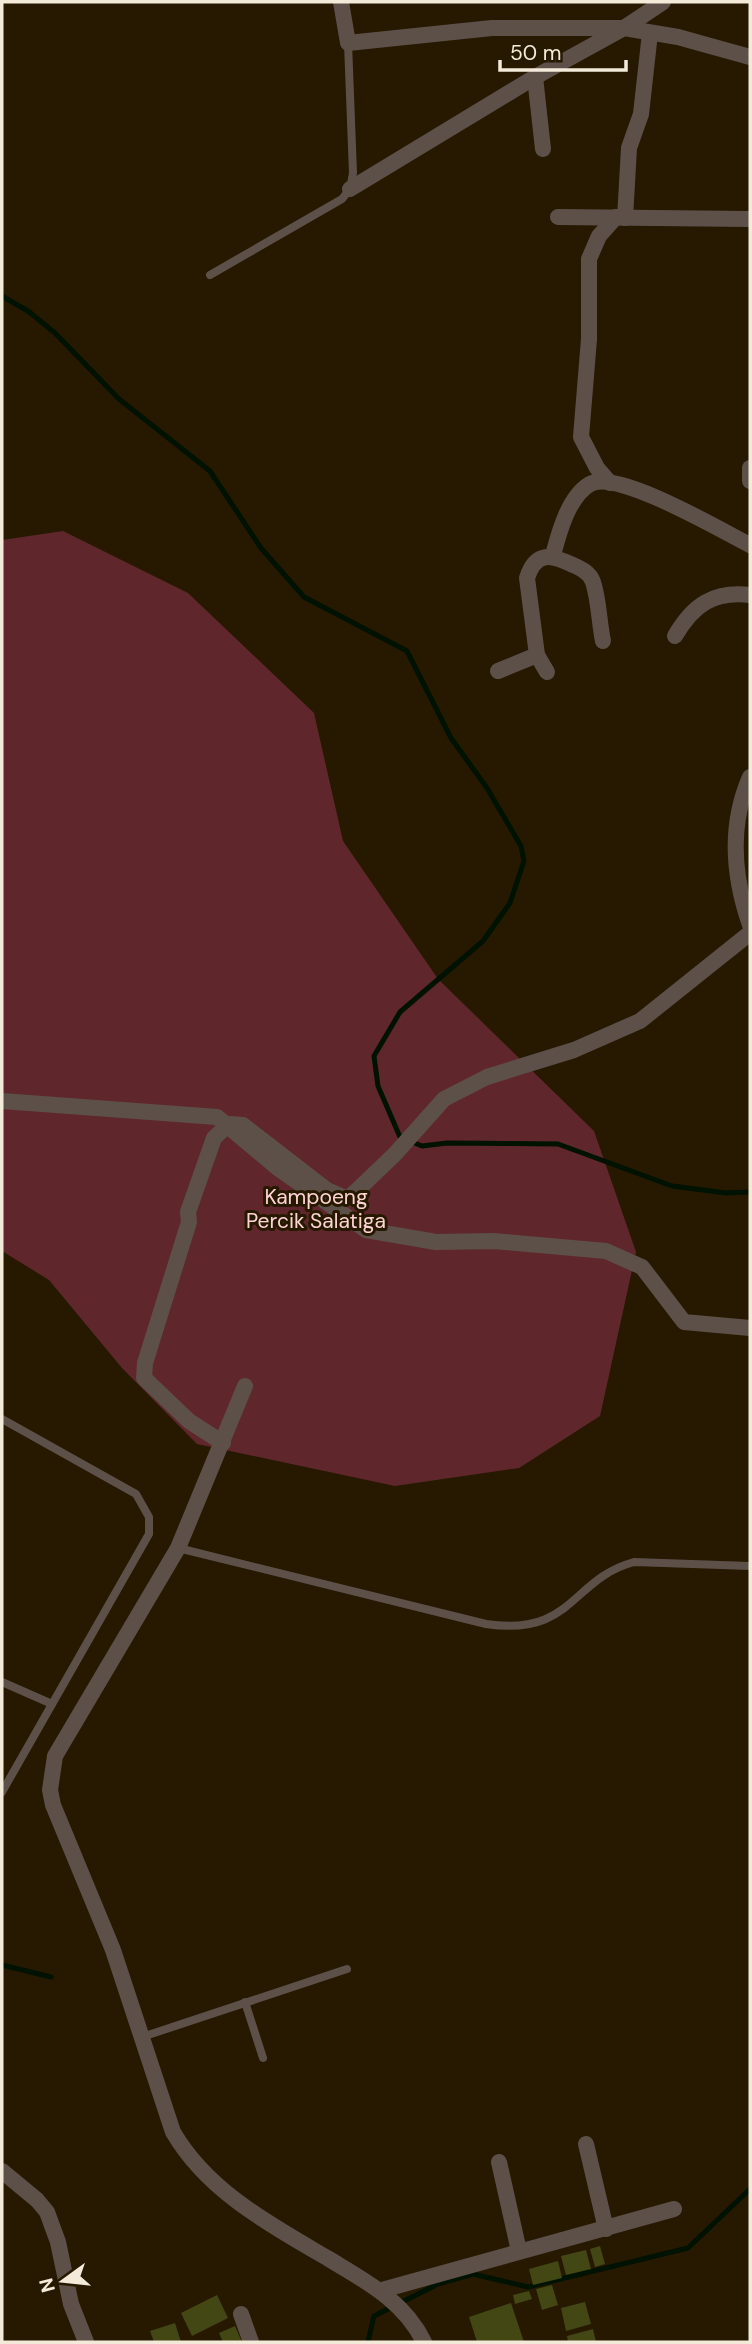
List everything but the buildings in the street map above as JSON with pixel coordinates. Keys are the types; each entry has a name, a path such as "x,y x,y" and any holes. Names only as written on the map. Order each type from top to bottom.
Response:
{"street":[{"path":"341,2 348,43 492,28 624,29 750,57"},
{"path":"350,189 535,77 624,29 663,2"},
{"path":"610,483 597,468 581,437 589,339 589,259 599,236 621,217 629,148 641,114 650,33"},
{"path":"535,77 543,149"},
{"path":"558,217 750,219"},
{"path":"750,468 750,481"},
{"path":"553,555 562,525 581,491 593,482 644,491 750,545"},
{"path":"547,673 537,655 527,578 530,569 538,561 553,555 585,570 593,580 603,641"},
{"path":"675,636 690,612 706,601 733,594 750,595"},
{"path":"498,671 537,655"},
{"path":"750,777 741,798 736,824 736,864 750,925"},
{"path":"223,1443 189,1421 144,1378 145,1363 189,1222 187,1212 214,1138 229,1124 243,1125 327,1190 348,1199 396,1154 444,1100 487,1077 574,1050 640,1021 750,933"},
{"path":"2,1101 217,1117 229,1124 279,1169 366,1230 436,1242 493,1241 606,1251 642,1268 684,1322 750,1328"},
{"path":"244,1386 178,1548 55,1756 51,1774 53,1805 113,1950 173,2132 188,2159 269,2224 392,2300 424,2342"},
{"path":"586,2144 606,2229"},
{"path":"499,2162 519,2251"},
{"path":"2,2171 37,2200 47,2212 58,2242 71,2304 86,2342"},
{"path":"392,2300 519,2251 674,2209"},
{"path":"242,2314 250,2342"}],"lane":[{"path":"210,275 342,199 350,189 353,173 348,43"},
{"path":"2,1419 136,1494 149,1517 149,1534 2,1792"},
{"path":"178,1548 486,1624 516,1628 548,1619 619,1566 634,1562 750,1566"},
{"path":"2,1682 52,1704"},
{"path":"142,2037 347,1969"},
{"path":"245,2002 263,2058"}],"green space":[{"name":"Kampoeng Percik Salatiga","path":"63,531 188,593 314,713 343,841 438,979 594,1131 636,1252 600,1416 519,1468 395,1486 197,1444 122,1368 49,1280 2,1251 2,540"}],"waterway":[{"path":"2,296 28,311 55,333 119,399 210,471 261,548 304,597 407,651 451,738 487,788 521,846 524,861 510,903 483,941 400,1012 374,1056 378,1086 400,1137 422,1146 447,1143 558,1144 672,1186 726,1193 750,1192"},
{"path":"2,1965 51,1977"},
{"path":"368,2342 374,2316 438,2284 473,2274 528,2287 688,2248 750,2189"}]}
